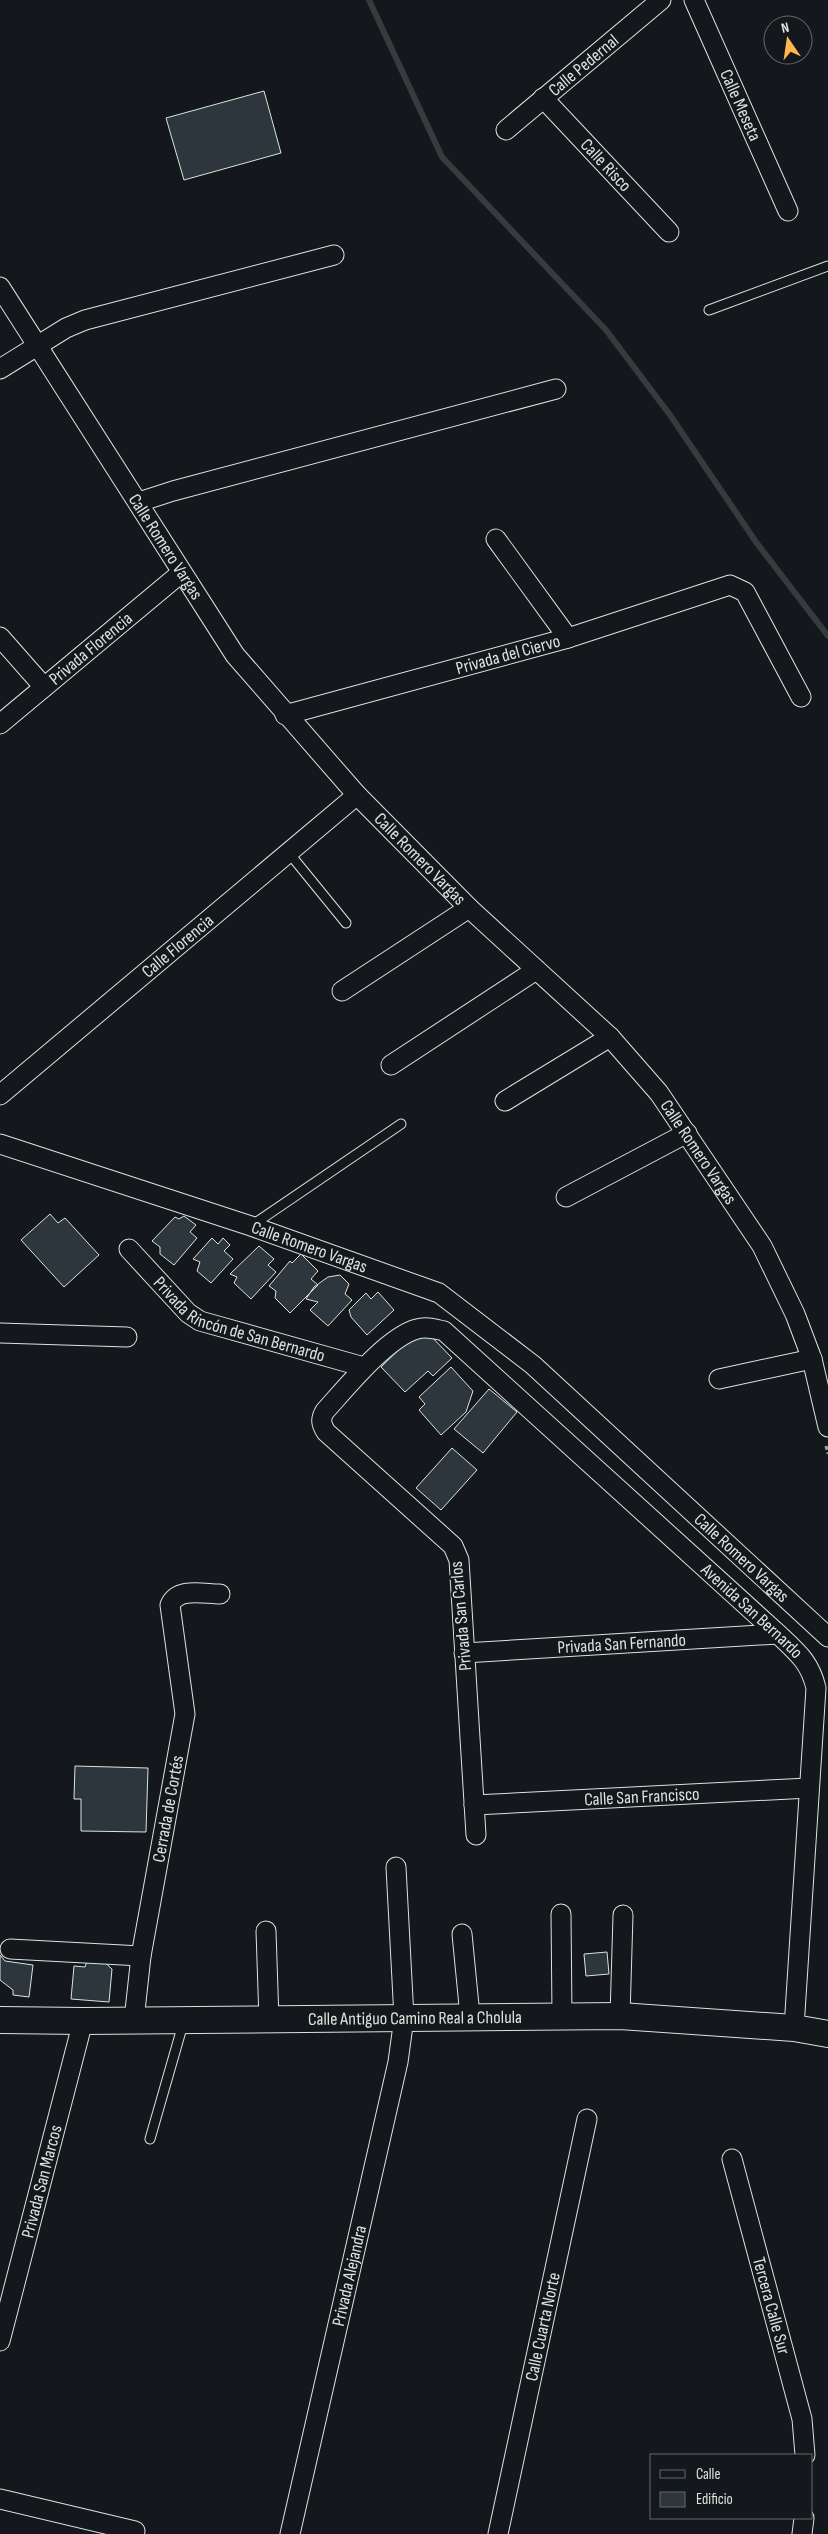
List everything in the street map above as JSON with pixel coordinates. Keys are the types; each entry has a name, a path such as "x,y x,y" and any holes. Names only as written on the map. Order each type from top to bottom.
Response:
{"main road":[{"name":"Calle Antiguo Camino Real a Cholula","path":"0,2020 270,2020 562,2015 620,2016 794,2028 828,2034"}],"street":[{"name":"Calle Pedernal","path":"506,130 661,0"},
{"name":"Calle Meseta","path":"694,0 788,211"},
{"name":"Calle Risco","path":"543,98 669,232"},
{"path":"0,369 66,328 85,320 334,255"},
{"name":"Calle Romero Vargas","path":"0,287 139,502 181,573 235,656 357,795 469,908 610,1037 659,1093 762,1246 795,1314 812,1359 828,1427"},
{"path":"139,502 173,491 556,389"},
{"path":"496,539 568,638"},
{"name":"Privada Florencia","path":"0,724 181,573"},
{"name":"Privada del Ciervo","path":"285,715 568,638 730,585 745,592 801,697"},
{"path":"0,637 44,687"},
{"name":"Calle Florencia","path":"0,1095 357,795"},
{"path":"342,992 469,908"},
{"path":"391,1065 536,970"},
{"path":"505,1101 610,1037"},
{"path":"566,1197 687,1133"},
{"name":"Calle Romero Vargas","path":"0,1144 251,1226 432,1291 448,1299 533,1365 828,1638"},
{"name":"Privada Rincón de San Bernardo","path":"129,1249 188,1313 200,1321 364,1367"},
{"name":"Avenida San Bernardo","path":"364,1367 405,1334 418,1328 444,1331 804,1658 812,1672 816,1688 794,2028"},
{"path":"0,1333 128,1336"},
{"path":"719,1379 812,1359"},
{"name":"Privada San Carlos","path":"364,1367 325,1411 321,1418 322,1425 453,1546 459,1560 476,1835"},
{"name":"Cerrada de Cortés","path":"134,2020 141,1956 185,1714 170,1605 174,1597 181,1594 220,1594"},
{"name":"Privada San Fernando","path":"464,1652 778,1634"},
{"name":"Calle San Francisco","path":"474,1805 809,1788"},
{"name":"Privada Alejandra","path":"290,2534 396,2071 404,2018 396,1867"},
{"path":"561,1914 562,2015"},
{"path":"620,2016 623,1915"},
{"path":"266,1931 270,2020"},
{"path":"462,1934 470,2016"},
{"path":"10,1949 141,1956"},
{"name":"Privada San Marcos","path":"0,2341 83,2021"},
{"name":"Calle Cuarta Norte","path":"498,2534 587,2119"},
{"name":"Tercera Calle Sur","path":"732,2159 802,2419 806,2454"},
{"path":"0,2499 135,2532"},
{"path":"802,2534 804,2519"}],"lane":[{"path":"709,310 828,266"},
{"path":"289,853 346,923"},
{"path":"251,1226 401,1124"},
{"path":"150,2139 184,2020"}],"building":[{"path":"264,91 281,153 184,180 166,118"},
{"path":"50,1214 58,1223 65,1218 99,1255 64,1287 21,1240"},
{"path":"184,1216 196,1225 190,1232 197,1238 174,1265 160,1254 160,1247 152,1241 175,1217 179,1219"},
{"path":"212,1238 218,1244 223,1238 230,1245 224,1251 233,1259 211,1283 197,1271 200,1262 193,1259"},
{"path":"259,1246 274,1259 268,1265 276,1272 251,1299 234,1283 237,1277 230,1274"},
{"path":"301,1254 318,1271 311,1279 318,1285 290,1313 275,1298 276,1291 269,1286 290,1261 292,1263"},
{"path":"340,1275 349,1284 345,1294 352,1300 328,1326 310,1310 318,1302 306,1299 314,1287 328,1277"},
{"path":"378,1292 394,1310 367,1335 351,1317 349,1310 366,1293 371,1299"},
{"path":"417,1332 428,1333 452,1358 433,1376 428,1371 405,1392 381,1367"},
{"path":"451,1367 473,1391 466,1412 441,1435 419,1410 425,1404 419,1397"},
{"path":"489,1389 517,1412 483,1453 454,1429"},
{"path":"452,1448 477,1470 441,1510 416,1488"},
{"path":"75,1766 148,1768 146,1832 81,1831 81,1799 74,1799"},
{"path":"607,1952 609,1974 586,1976 584,1954"},
{"path":"0,1955 5,1961 33,1965 29,1997 13,1995 13,1990 0,1980"},
{"path":"88,1958 101,1959 112,1969 109,2002 71,1999 74,1966 85,1967"}],"waterway":[{"path":"369,0 442,157 606,330 670,415 756,542 828,636"}]}
